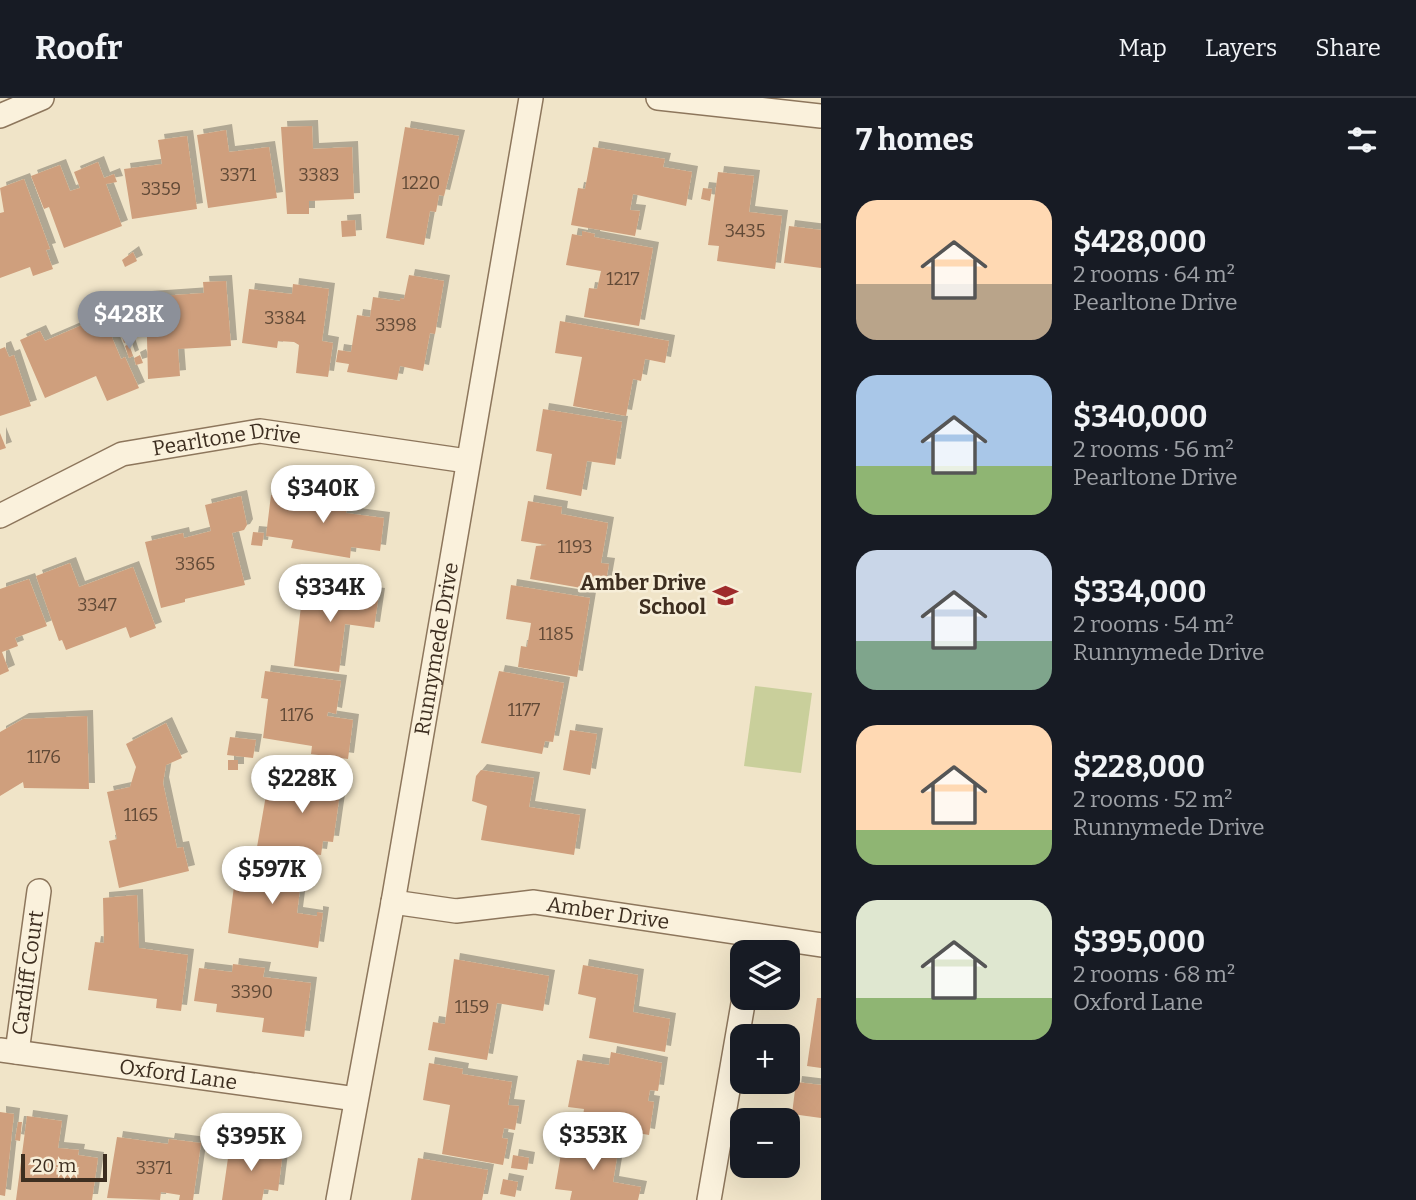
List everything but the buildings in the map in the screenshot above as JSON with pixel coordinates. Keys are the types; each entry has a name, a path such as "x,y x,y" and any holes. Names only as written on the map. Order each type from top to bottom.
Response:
{"street":[{"path":"0,116 42,98"},
{"name":"Runnymede Drive","path":"338,1200 393,902 531,98"},
{"path":"658,98 821,116"},
{"name":"Pearltone Drive","path":"0,516 122,454 260,431 467,461"},
{"name":"Cardiff Court","path":"9,1051 38,891"},
{"name":"Amber Drive","path":"393,902 456,911 534,902 738,940"},
{"name":"Amber Drive","path":"800,944 821,944"},
{"path":"709,1200 742,1010"},
{"name":"Oxford Lane","path":"9,1051 356,1099"}],"green space":[{"path":"755,686 812,693 801,773 744,766"}],"place":[{"name":"Amber Drive School","path":"726,595"}]}
